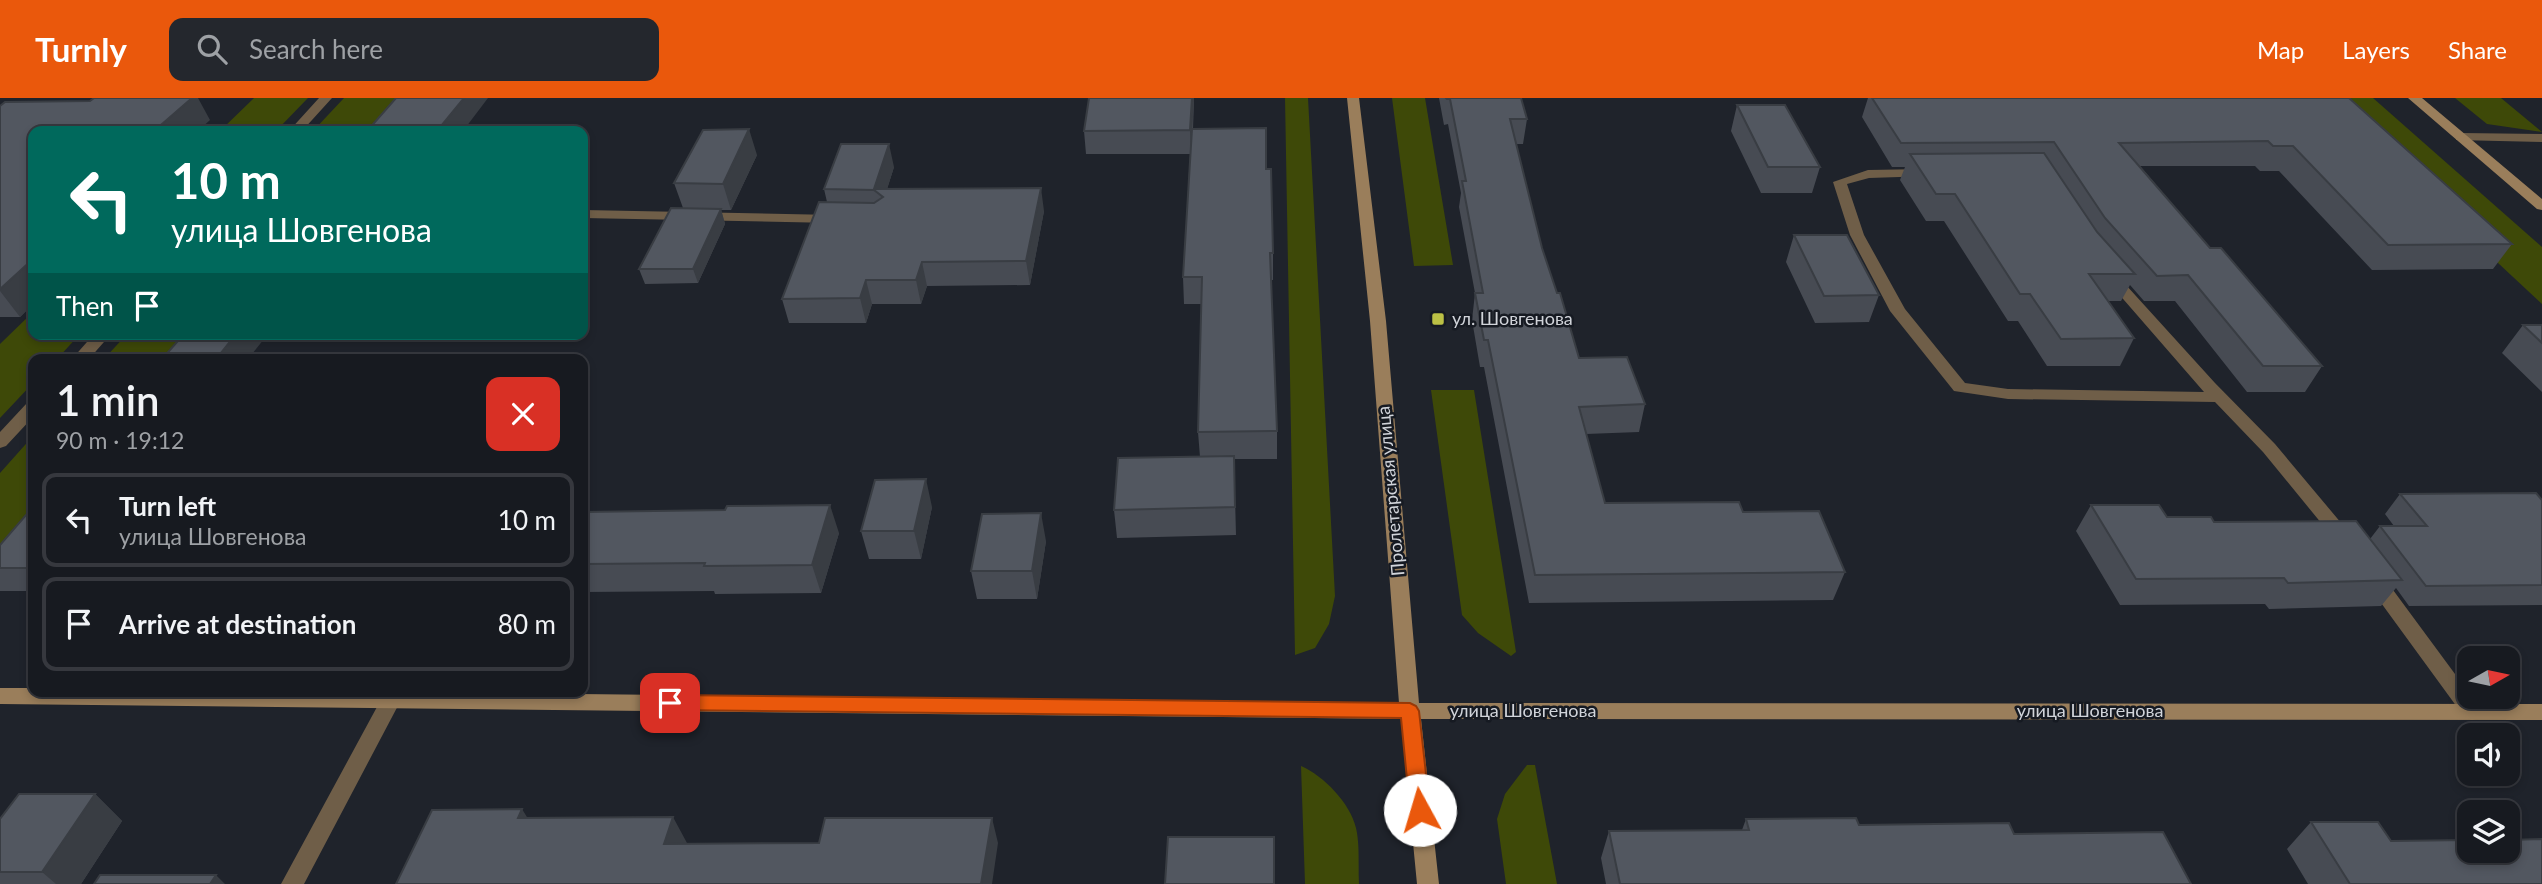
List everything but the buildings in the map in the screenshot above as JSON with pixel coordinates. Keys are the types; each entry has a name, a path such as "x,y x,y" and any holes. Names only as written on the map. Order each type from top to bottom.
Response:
{"main road":[{"name":"Пролетарская улица","path":"1353,98 1378,321 1410,711 1428,884"},
{"path":"2414,98 2542,206"},
{"name":"улица Шовгенова","path":"0,696 28,696"},
{"name":"улица Шовгенова","path":"98,697 1410,711 2542,712"}],"street":[{"path":"300,126 326,98"},
{"path":"2461,138 2542,138"},
{"path":"1934,173 1868,174 1840,182 1857,235 1898,311 1960,387 2008,394 2218,397"},
{"path":"588,214 852,219"},
{"path":"2100,264 2218,397 2269,448 2361,561 2472,712"},
{"path":"85,354 97,340"},
{"path":"0,442 28,412"},
{"path":"292,884 391,700"}],"green space":[{"path":"254,98 308,98 281,126 225,126"},
{"path":"344,98 410,98 385,126 318,126"},
{"path":"1285,98 1308,98 1335,596 1329,624 1315,648 1295,655"},
{"path":"1392,98 1425,98 1453,265 1414,266"},
{"path":"2321,98 2373,98 2542,247 2542,304"},
{"path":"2455,98 2501,98 2542,132 2487,124"},
{"path":"28,317 28,340 74,340 62,354 28,354 28,388 0,418 0,344"},
{"path":"121,340 200,340 188,354 109,354"},
{"path":"1431,390 1474,390 1516,652 1511,656 1478,633 1462,615"},
{"path":"28,442 28,539 0,571 0,473"},
{"path":"1527,765 1535,765 1557,884 1506,884 1497,819 1505,794"},
{"path":"1301,766 1335,791 1353,819 1358,841 1359,884 1305,884"}],"place":[{"name":"ул. Шовгенова","path":"1438,319"}],"route":[{"path":"670,703 1410,711 1420,810"}]}
